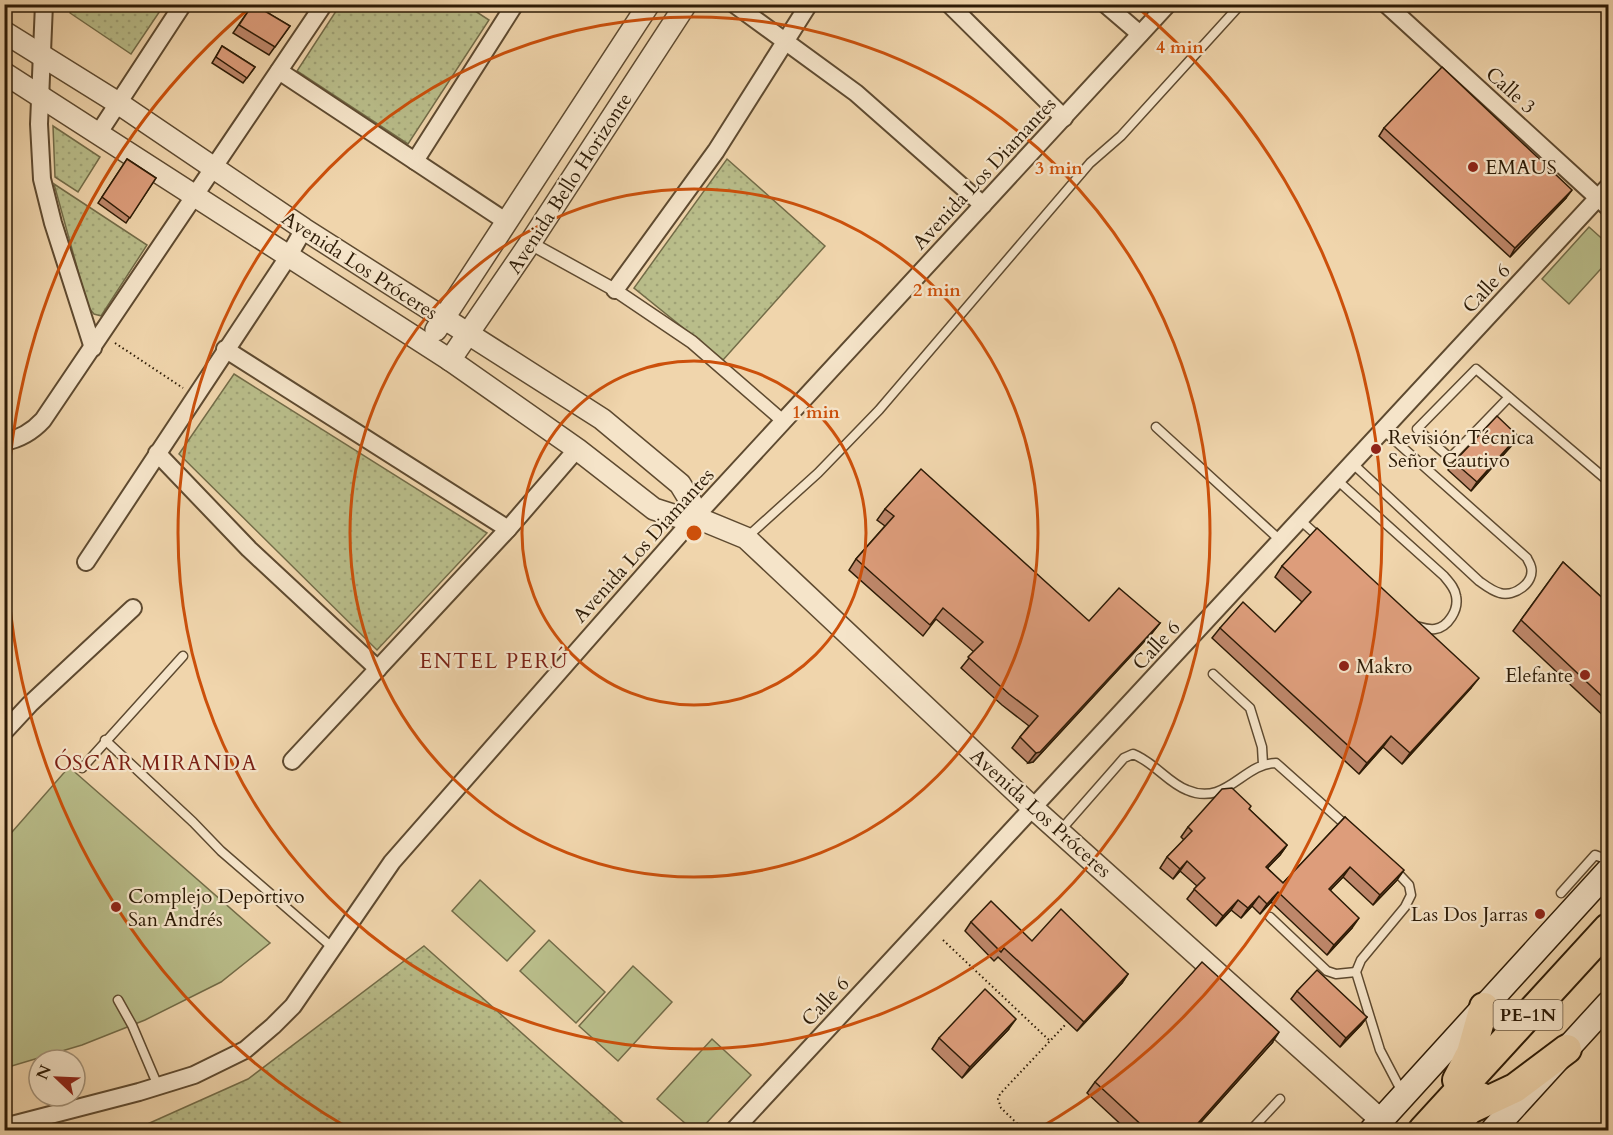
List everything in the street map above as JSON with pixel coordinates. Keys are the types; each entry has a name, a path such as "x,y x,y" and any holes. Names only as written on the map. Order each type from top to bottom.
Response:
{"highway":[{"name":"PE-1N","path":"1444,1122 1608,928"},
{"name":"PE-1N","path":"1444,1122 1608,957"},
{"path":"1444,1122 1452,1090 1471,1053 1484,1007"},
{"path":"1444,1122 1515,1088 1567,1049"}],"main road":[{"path":"1376,1125 1608,871"},
{"path":"1493,1131 1608,1004"}],"street":[{"path":"44,4 39,96 42,179 53,223 97,342"},
{"path":"98,134 183,4"},
{"path":"4,442 25,436 43,420 215,169 324,4"},
{"name":"Avenida Bello Horizonte","path":"427,345 650,4"},
{"name":"Avenida Bello Horizonte","path":"450,360 530,243 686,4"},
{"path":"734,4 856,93 983,205"},
{"path":"615,290 716,151 809,4"},
{"path":"949,4 1064,118"},
{"path":"1105,4 1140,34"},
{"name":"Avenida Los Diamantes","path":"4,1127 194,1075 245,1050 273,1026 293,1006 392,862 695,517 1168,4"},
{"name":"Calle 3","path":"1386,4 1605,197"},
{"path":"415,160 510,6"},
{"name":"Avenida Los Próceres","path":"4,32 118,103 304,229 602,419 680,484 691,502 695,517"},
{"path":"279,71 507,222"},
{"name":"Avenida Los Próceres","path":"4,73 450,360 578,449 654,509 679,517 695,517 746,538 1033,808 1376,1125"},
{"name":"Calle 6","path":"734,1131 1352,463 1605,197"},
{"path":"86,562 288,257 304,229"},
{"path":"530,243 615,290 692,342 783,421"},
{"path":"225,349 508,529"},
{"path":"292,761 508,529 578,449"},
{"path":"158,453 249,549 378,669"},
{"path":"4,732 30,704 133,608"}],"lane":[{"path":"746,538 818,473 879,410 1090,163 1121,136 1241,4"},
{"path":"1509,397 1450,458 1417,429 1476,369 1509,397 1608,481"},
{"path":"1156,428 1281,541"},
{"path":"1352,463 1491,590 1501,594 1511,594 1527,583 1531,576 1531,567 1527,558 1383,430"},
{"path":"1337,480 1452,585 1456,595 1454,614 1438,629 1427,630 1416,626 1407,618"},
{"path":"1300,520 1329,546"},
{"path":"82,768 183,656"},
{"path":"1213,674 1250,708 1262,747 1263,764"},
{"path":"105,740 193,822 220,851 333,948"},
{"path":"1059,831 1124,758 1133,754 1143,758 1186,790 1204,794 1222,791 1263,764 1276,763 1352,832"},
{"path":"1561,893 1595,855 1608,860"},
{"path":"1385,861 1409,885 1411,895 1405,907 1361,960 1356,972 1380,1050 1404,1095"},
{"path":"1270,917 1327,971 1336,974 1356,972"},
{"path":"118,1000 132,1025 158,1086"},
{"path":"1251,1131 1280,1099"}],"path":[{"path":"97,342 195,396"},
{"path":"943,940 1050,1041"},
{"path":"1024,1131 1001,1108 998,1099 1000,1094 1065,1025"}],"green space":[{"path":"71,4 164,5 131,54 70,13"},
{"path":"340,5 466,5 489,20 408,144 297,71"},
{"path":"53,126 100,157 78,192 55,177"},
{"path":"727,159 825,246 723,360 634,288"},
{"path":"54,184 147,245 101,316 94,314 88,307"},
{"path":"1589,227 1608,244 1608,261 1569,304 1542,279"},
{"path":"234,374 487,533 377,650 179,454"},
{"name":"Complejo Deportivo San Andrés","path":"69,767 270,943 221,982 145,1020 72,1048 27,1048 27,1061 5,1068 5,840"},
{"path":"480,880 535,931 507,961 452,911"},
{"path":"549,940 605,992 576,1023 520,971"},
{"path":"424,946 631,1130 134,1130 248,1079"},
{"path":"633,966 672,1002 618,1061 579,1026"},
{"path":"712,1039 751,1075 700,1130 693,1130 657,1099"}],"building":[{"path":"253,4 290,26 275,47 239,25"},
{"path":"222,46 255,67 247,78 216,57"},
{"name":"EMAUS","path":"1442,67 1572,190 1515,248 1384,128"},
{"path":"127,159 156,178 130,218 102,197"},
{"path":"1497,416 1518,436 1477,482 1454,462"},
{"path":"921,469 1089,621 1119,588 1160,623 1040,752 1036,753 1020,737 1038,716 1009,694 968,657 983,642 943,608 930,625 856,559 894,516 885,509"},
{"name":"Makro","path":"1317,528 1479,678 1410,753 1391,736 1367,763 1220,628 1243,602 1275,632 1311,592 1282,566"},
{"name":"Elefante","path":"1563,562 1608,603 1608,702 1521,620"},
{"path":"1232,788 1251,806 1249,809 1287,845 1266,867 1283,883 1345,817 1404,870 1380,895 1350,867 1329,889 1359,918 1334,945 1278,892 1267,904 1259,896 1248,908 1238,900 1223,916 1194,889 1205,878 1187,861 1180,869 1167,857 1192,831 1188,827 1222,789"},
{"path":"991,901 1032,941 1061,909 1128,974 1084,1022 1004,948 1001,952 971,922"},
{"path":"1202,962 1279,1032 1191,1131 1148,1131 1095,1082"},
{"path":"1317,970 1367,1017 1346,1038 1297,991"},
{"path":"985,989 1016,1019 970,1067 939,1038"}],"place":[{"name":"EMAUS","path":"1473,167"},
{"name":"Revisión Técnica Señor Cautivo","path":"1376,449"},
{"name":"Makro","path":"1344,666"},
{"name":"Elefante","path":"1585,675"},
{"name":"Complejo Deportivo San Andrés","path":"116,907"},
{"name":"Las Dos Jarras","path":"1540,914"}],"district":[{"name":"ENTEL PERÚ","path":"494,661"},
{"name":"ÓSCAR MIRANDA","path":"156,763"}]}
